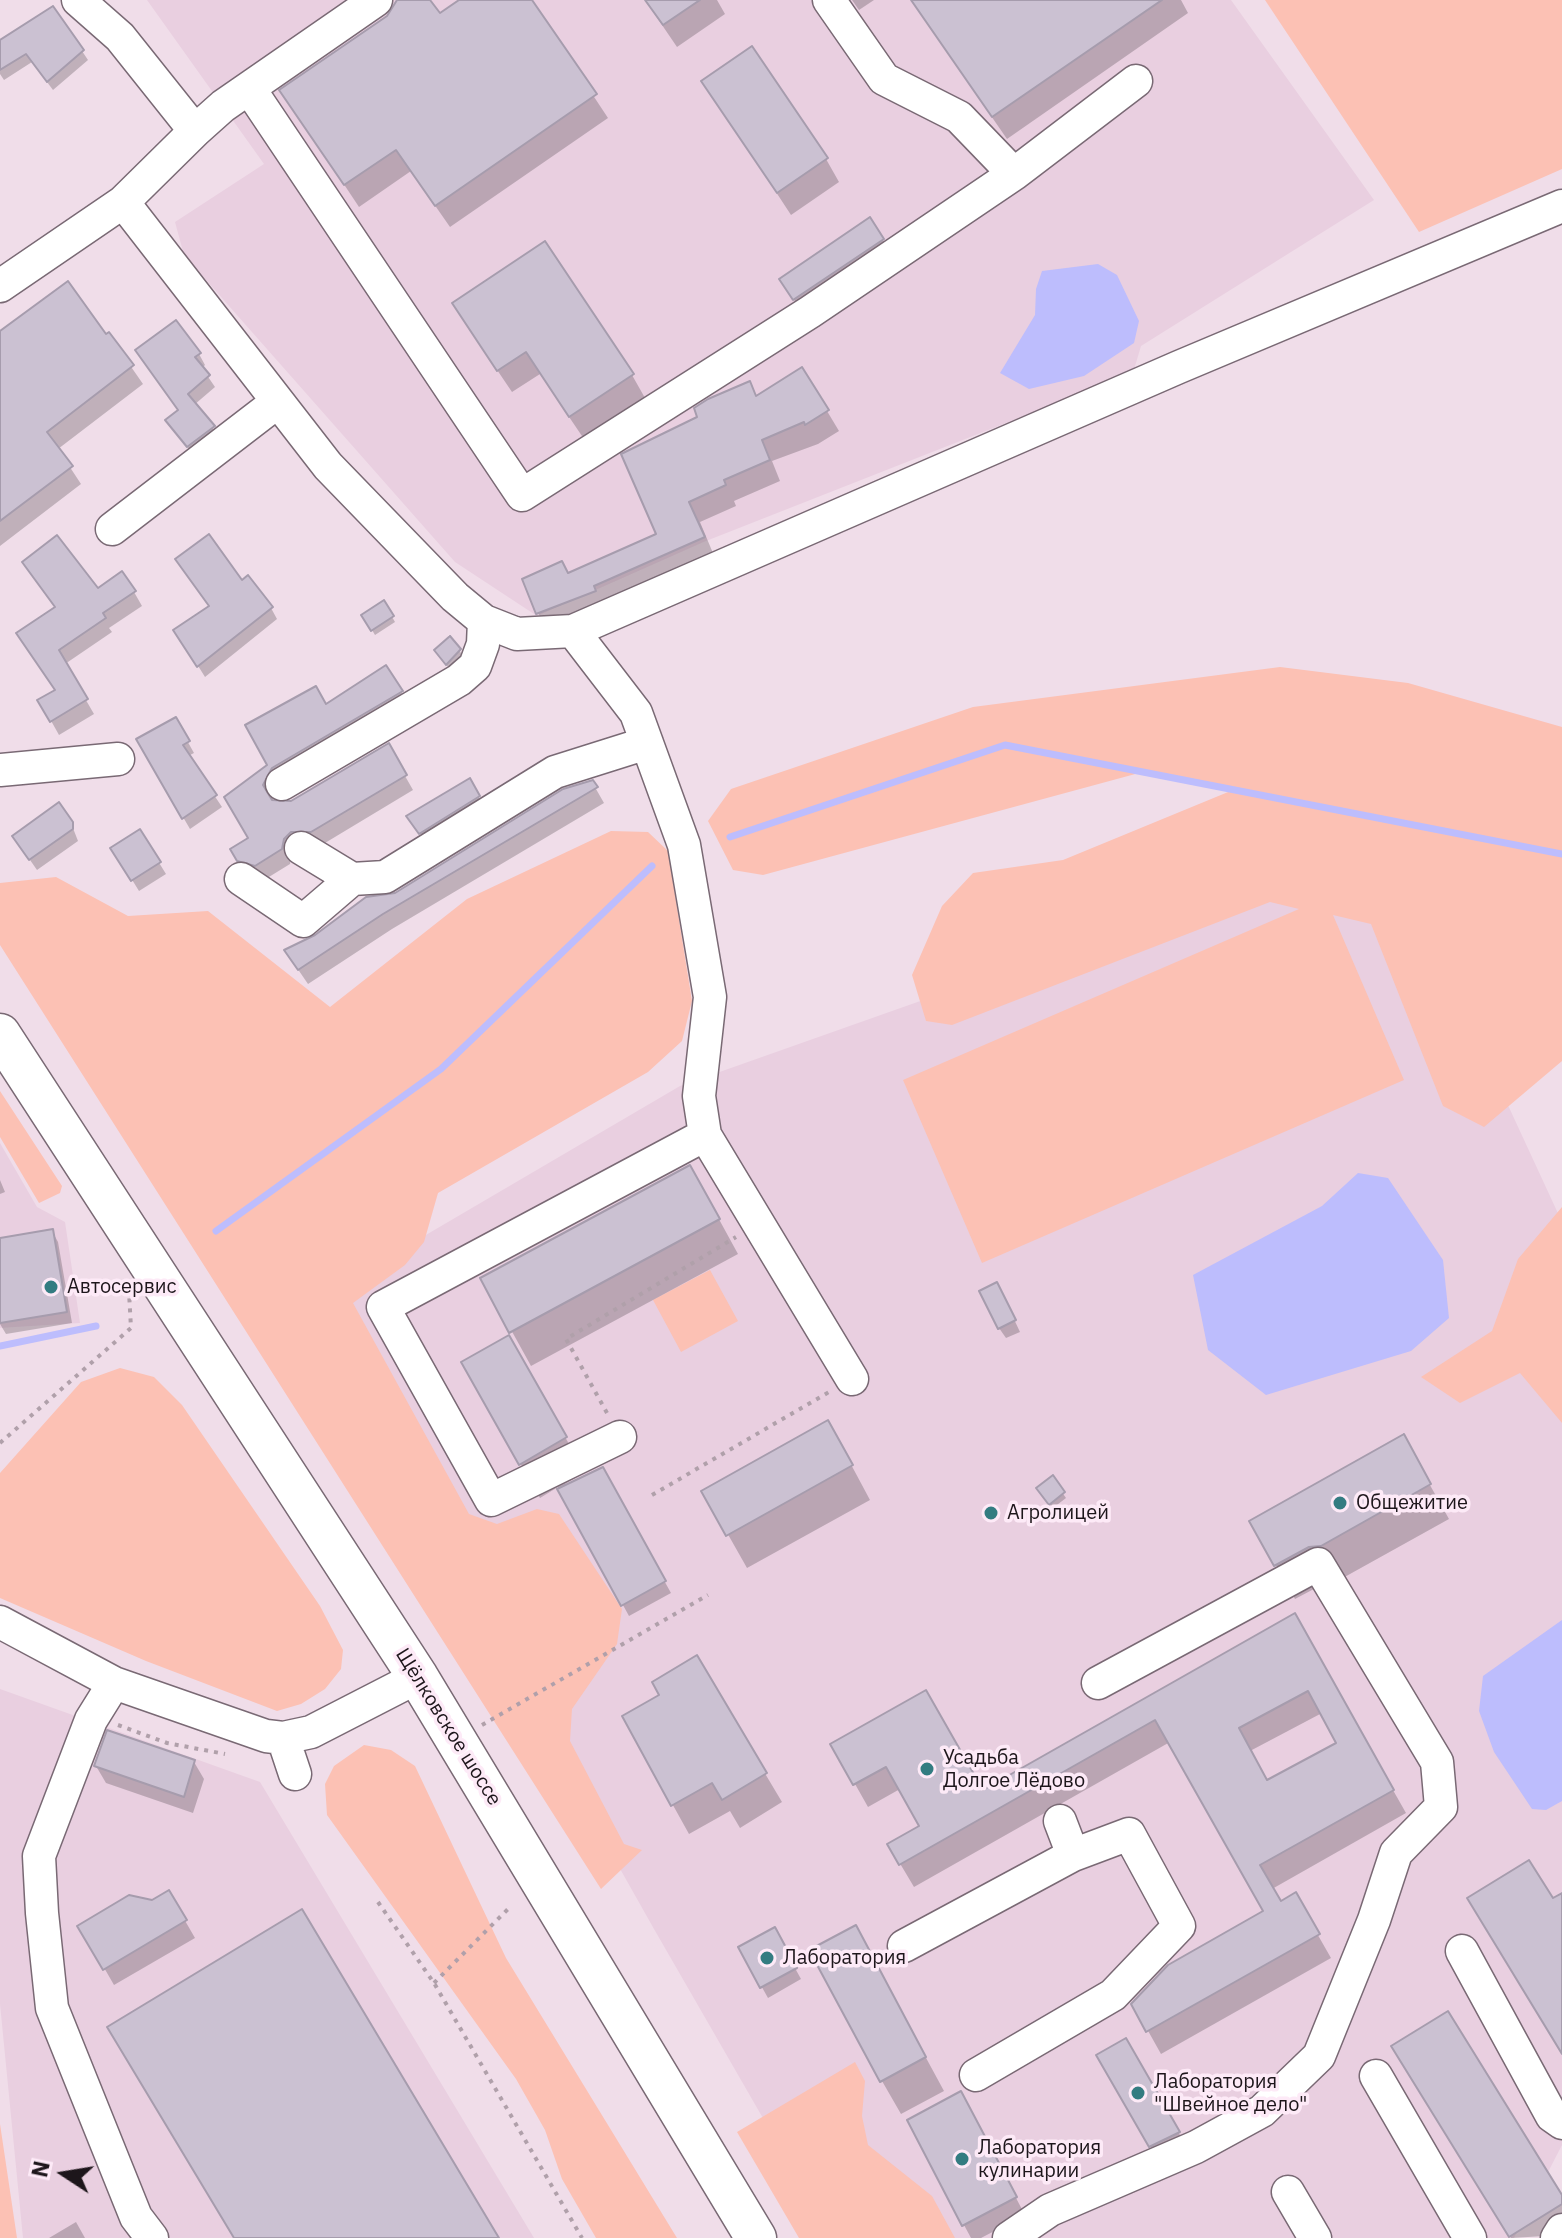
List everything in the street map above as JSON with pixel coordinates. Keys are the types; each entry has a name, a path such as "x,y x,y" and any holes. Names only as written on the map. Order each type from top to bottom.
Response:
{"main road":[{"name":"Щёлковское шоссе","path":"0,1034 418,1677 756,2238"}],"street":[{"path":"0,286 123,202 195,131 249,88 376,0"},
{"path":"829,0 884,79 959,117 1014,174"},
{"path":"82,2 120,37 195,131"},
{"path":"249,88 522,495 810,312 1014,174 1136,81"},
{"path":"123,202 276,403 328,466 455,597 484,621 517,634 573,631 1179,367 1562,206"},
{"path":"112,529 276,403"},
{"path":"282,784 459,680 475,666 483,644 484,621"},
{"path":"573,631 636,713 684,845 710,997 699,1096 705,1135 852,1379"},
{"path":"301,848 352,879 385,877 555,772 647,743"},
{"path":"0,770 118,759"},
{"path":"241,879 303,921 352,879"},
{"path":"620,1437 491,1500 383,1307 705,1135"},
{"path":"1009,2238 1050,2210 1196,2147 1262,2111 1319,2056 1374,1920 1396,1853 1441,1807 1437,1762 1318,1564 1098,1683"},
{"path":"0,1622 114,1683 236,1727 283,1738 311,1732 418,1677"},
{"path":"114,1683 93,1716 39,1856 52,2008 136,2217 152,2238"},
{"path":"283,1738 295,1774"},
{"path":"1060,1821 1073,1855"},
{"path":"904,1946 1073,1855 1129,1834 1179,1926 1113,1995 976,2075"},
{"path":"1462,1951 1552,2116 1562,2123"},
{"path":"1376,2076 1470,2238"},
{"path":"1288,2192 1315,2238"},
{"path":"1557,2238 1562,2230"}],"path":[{"path":"620,1437 566,1339 706,1255"},
{"path":"0,1443 131,1328 129,1283"},
{"path":"652,1495 852,1379"},
{"path":"480,1726 708,1595"},
{"path":"93,1716 167,1743 230,1755"},
{"path":"378,1902 434,1983 582,2238"},
{"path":"434,1983 510,1907"}],"shaded area":[{"path":"147,0 1231,0 1374,200 1141,346 1133,373 706,541 537,616 455,562 184,255 175,222 264,164"},
{"path":"1265,0 1562,0 1562,169 1419,232"},
{"path":"1280,667 1408,683 1562,727 1562,1061 1484,1127 1443,1106 1371,924 1333,915 1404,1080 982,1263 903,1080 1299,909 1270,902 952,1025 926,1021 912,975 942,906 973,873 1063,860 1233,790 1139,773 763,875 733,870 708,821 731,789 973,707"},
{"path":"611,831 648,832 668,851 692,1001 682,1041 648,1072 438,1193 424,1242 405,1265 353,1303 469,1514 497,1524 537,1509 559,1514 622,1609 617,1644 572,1709 570,1741 624,1844 642,1850 601,1889 0,945 0,883 56,877 128,916 208,911 330,1007 467,899"},
{"name":"Агролицей","path":"1384,837 1562,1222 1562,2145 1514,2238 832,2238 303,1307 680,1086"},
{"path":"0,1091 62,1186 60,1193 39,1203 0,1137"},
{"path":"0,1143 37,1207 65,1222 80,1323 0,1328"},
{"path":"1562,1207 1562,1423 1520,1373 1460,1403 1421,1377 1492,1331 1518,1259"},
{"path":"710,1270 738,1321 681,1352 653,1300"},
{"path":"120,1368 154,1377 182,1405 320,1606 343,1650 341,1669 325,1689 301,1704 277,1711 146,1661 0,1598 0,1473 81,1382"},
{"path":"0,1689 260,1782 534,2238 23,2238 0,2004"},
{"path":"364,1745 391,1750 415,1766 506,1958 677,2238 596,2238 562,2179 545,2130 516,2079 327,1815 325,1784 334,1766"},
{"path":"855,2062 865,2081 862,2116 868,2145 932,2196 955,2238 799,2238 737,2132"},
{"path":"0,2124 17,2238 0,2238"}],"water":[{"path":"1098,264 1117,275 1139,321 1134,343 1084,376 1029,389 1000,373 1035,315 1036,289 1042,271"},
{"path":"1358,1173 1388,1178 1443,1260 1449,1318 1411,1351 1266,1395 1208,1350 1193,1275 1322,1206"},
{"path":"1562,1620 1562,1801 1546,1810 1532,1809 1494,1752 1479,1711 1483,1676"}],"building":[{"path":"397,0 430,0 440,13 459,0 532,0 597,94 435,206 396,150 344,185 279,90 387,16"},
{"path":"645,0 700,0 663,25"},
{"path":"911,0 1162,0 992,117"},
{"path":"53,6 84,50 47,82 26,54 0,70 0,40"},
{"path":"752,46 828,158 777,193 701,81"},
{"path":"870,217 884,239 793,300 779,279"},
{"path":"545,241 634,374 569,417 526,352 497,371 452,303"},
{"path":"68,281 106,334 109,332 134,365 47,432 73,466 0,521 0,331"},
{"path":"176,320 201,353 195,357 210,375 188,394 215,426 187,447 165,420 178,410 135,350"},
{"path":"802,367 829,410 805,425 804,422 762,440 770,460 724,480 726,485 689,502 705,537 594,586 596,591 536,614 522,579 562,561 568,573 656,534 621,454 697,417 694,408 708,399 750,381 756,396"},
{"path":"209,534 242,580 248,575 273,607 197,667 173,630 209,606 175,559"},
{"path":"57,535 98,588 122,571 136,591 103,613 106,618 59,650 88,699 50,722 37,700 55,690 16,633 55,607 22,562"},
{"path":"384,600 394,616 371,631 361,615"},
{"path":"450,636 461,649 446,665 434,650"},
{"path":"386,665 403,691 272,768 263,785 272,800 291,801 389,743 407,775 311,832 291,832 284,839 282,849 255,866 237,861 230,849 248,838 224,797 267,765 245,725 316,686 326,704"},
{"path":"176,717 190,741 183,745 217,795 182,819 136,739"},
{"path":"470,778 480,796 419,834 406,816"},
{"path":"593,780 598,787 383,914 298,970 284,950 315,935 366,897 395,893 563,789"},
{"path":"59,802 73,822 73,829 29,860 12,836"},
{"path":"140,829 161,862 131,881 110,848"},
{"path":"690,1165 720,1219 509,1333 480,1278"},
{"path":"53,1229 67,1312 0,1323 0,1238"},
{"path":"997,1282 1016,1320 998,1329 979,1291"},
{"path":"509,1335 567,1437 519,1465 461,1362"},
{"path":"828,1420 853,1465 726,1536 701,1491"},
{"name":"Общежитие","path":"1404,1434 1431,1484 1321,1546 1309,1547 1274,1566 1249,1521"},
{"path":"603,1467 666,1581 621,1606 557,1489"},
{"path":"1053,1475 1065,1492 1049,1505 1036,1488"},
{"path":"1295,1613 1394,1790 1260,1865 1281,1901 1296,1892 1320,1934 1146,2032 1131,2004 1168,1965 1263,1911 1155,1720 899,1865 887,1844 919,1826 886,1767 853,1785 830,1744 926,1690 983,1790","holes":["1308,1691 1336,1743 1267,1780 1239,1728"]},
{"path":"697,1655 767,1773 722,1800 712,1783 671,1806 622,1716 659,1695 652,1682"},
{"path":"107,1730 195,1760 184,1797 94,1766"},
{"path":"1529,1860 1553,1898 1562,1893 1562,2054 1467,1898"},
{"path":"169,1890 187,1920 103,1970 77,1926 129,1895 152,1900"},
{"path":"302,1909 499,2238 234,2238 107,2027"},
{"path":"856,1925 926,2057 880,2082 809,1950"},
{"name":"Лаборатория","path":"775,1927 797,1968 760,1988 738,1947"},
{"path":"1448,2011 1562,2195 1562,2204 1509,2237 1391,2046"},
{"name":"Лаборатория \"Швейное дело\"","path":"1126,2038 1180,2132 1149,2147 1096,2055"},
{"name":"Лаборатория кулинарии","path":"961,2091 1017,2197 962,2226 907,2120"}],"waterway":[{"path":"730,837 1005,745 1562,854"},
{"path":"216,1231 441,1069 652,866"},
{"path":"0,1346 96,1326"}],"place":[{"name":"Автосервис","path":"51,1287"},
{"name":"Общежитие","path":"1340,1503"},
{"name":"Агролицей","path":"991,1513"},
{"name":"Усадьба Долгое Лёдово","path":"927,1769"},
{"name":"Лаборатория","path":"767,1958"},
{"name":"Лаборатория \"Швейное дело\"","path":"1138,2093"},
{"name":"Лаборатория кулинарии","path":"962,2159"}]}
